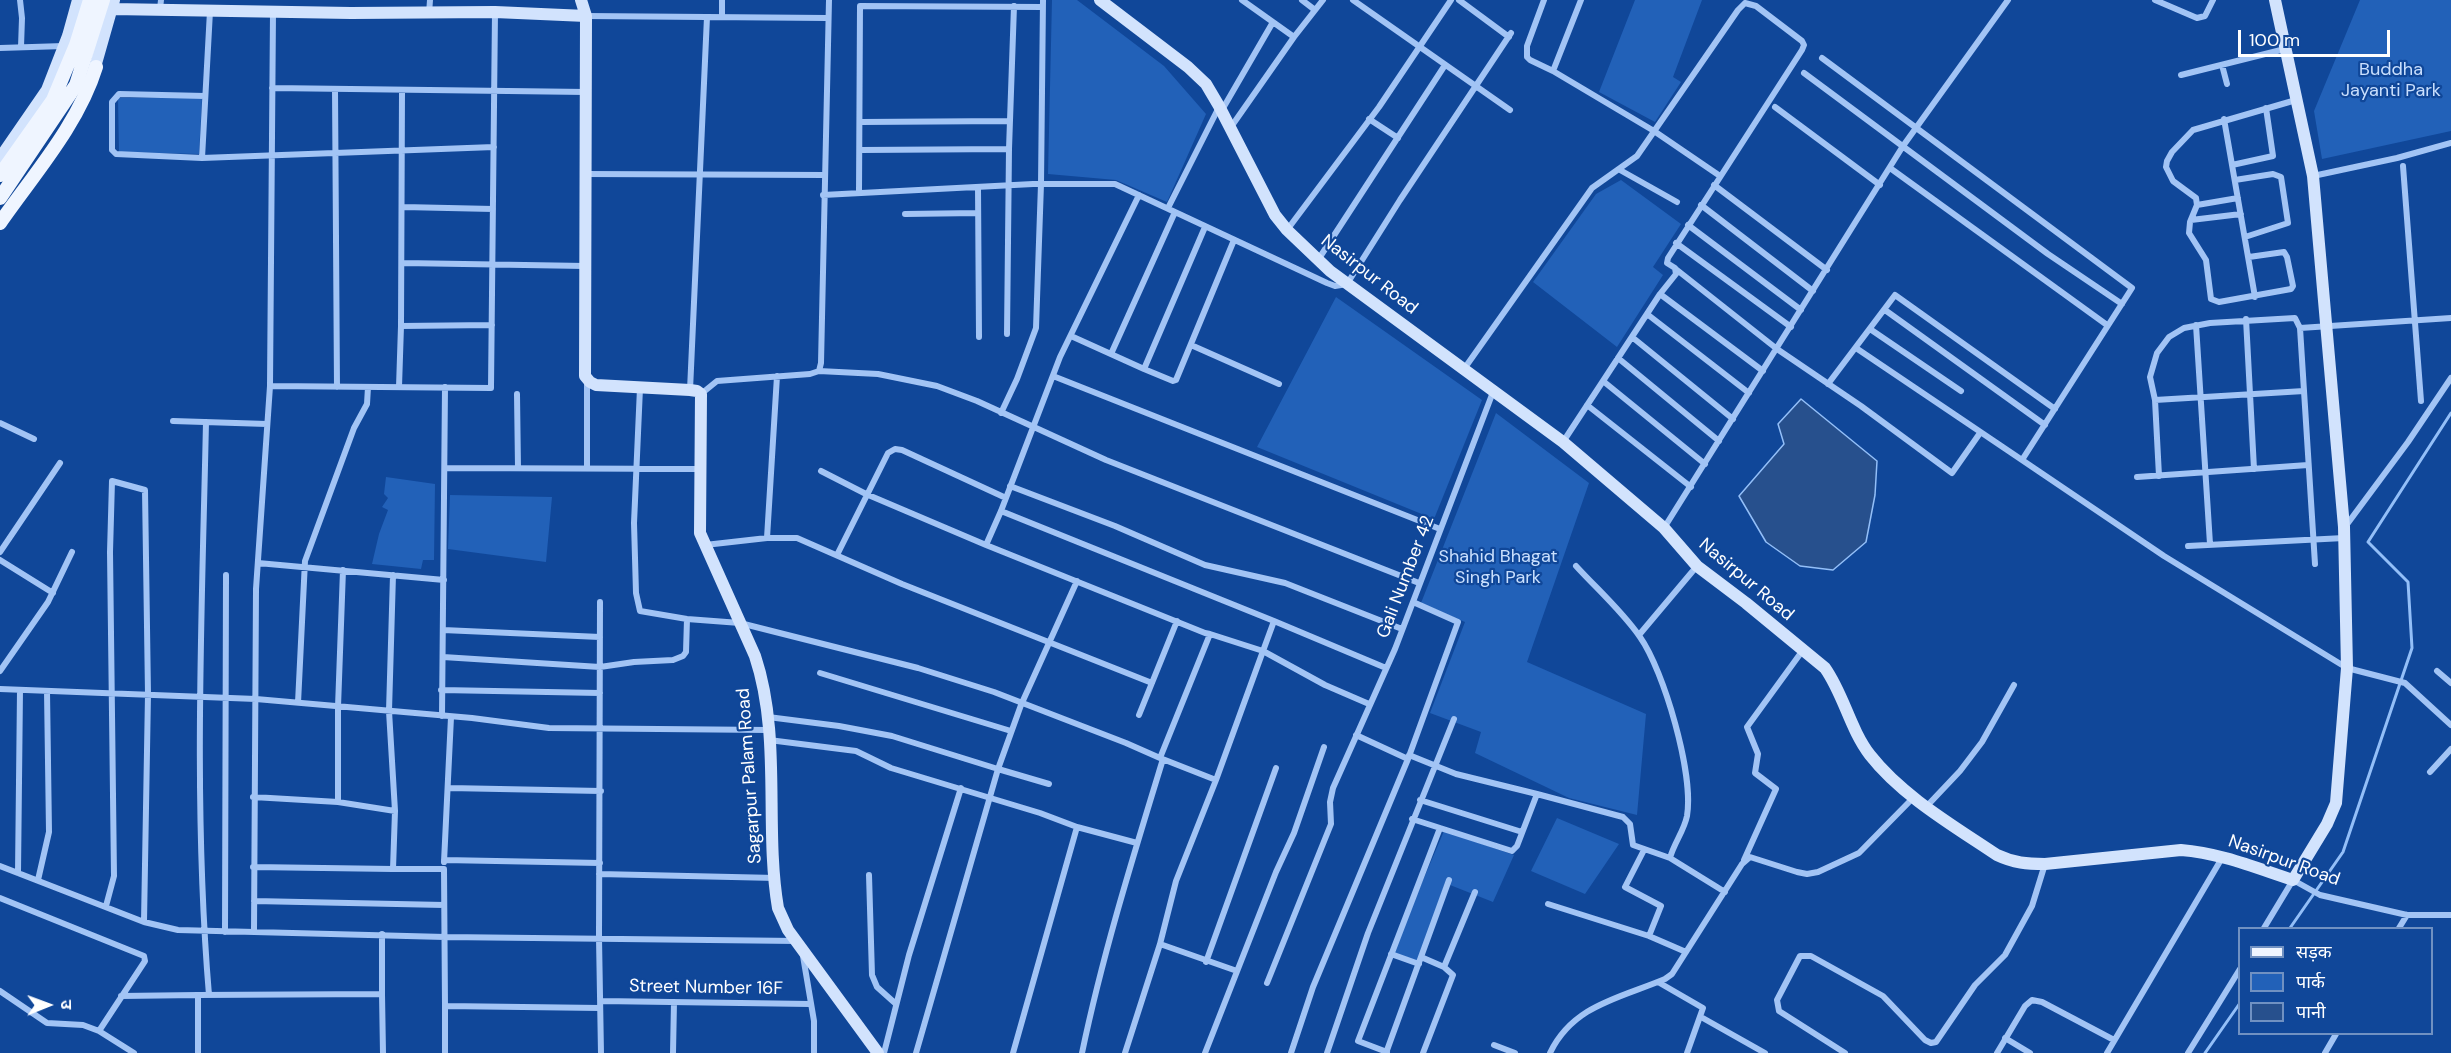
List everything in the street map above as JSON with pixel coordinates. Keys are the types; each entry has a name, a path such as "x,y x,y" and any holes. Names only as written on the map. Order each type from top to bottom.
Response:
{"main road":[{"path":"0,176 53,100 76,45 82,1"},
{"path":"0,198 76,85 110,3"},
{"path":"0,223 74,119 87,96 96,68"}],"street":[{"path":"20,0 21,47"},
{"path":"429,14 430,0"},
{"path":"581,0 586,16 584,364 587,380 587,468"},
{"path":"586,16 593,0"},
{"path":"722,0 722,17"},
{"path":"819,371 829,0"},
{"path":"1242,0 1294,37"},
{"path":"1302,0 1315,10"},
{"path":"1229,129 1323,0"},
{"path":"1353,0 1510,110"},
{"path":"1287,230 1369,119 1451,0"},
{"path":"823,195 1007,185 1115,184 1327,283 1335,286 1347,284 1510,35 1459,0"},
{"path":"1544,0 1527,46 1527,57 1654,131 1720,176"},
{"path":"1553,71 1581,0"},
{"path":"1664,528 1904,146 2008,0"},
{"path":"2155,0 2202,18 2213,0"},
{"path":"2265,927 2297,883 2336,803 2347,668 2344,532 2313,176 2275,0"},
{"path":"0,158 46,90 82,1 273,12 429,14 495,12 586,16 827,18"},
{"name":"Nasirpur Road","path":"1107,2 1206,84 1275,215 1287,230 1347,284 1563,442 1664,528 1697,566 1825,668 1870,754 1913,798 1926,807 1997,855 2023,865 2181,850 2201,852 2223,857 2297,883 2320,896 2407,915 2451,915"},
{"path":"0,213 70,117 96,68 110,3"},
{"path":"859,193 861,6 1014,6 1043,3 1041,184 1036,328 1017,379 1001,412"},
{"path":"1464,369 1582,201 1592,188 1637,156 1744,3 1756,6 1802,41 1804,45 1667,261 1777,349 1952,473 1980,433"},
{"path":"1007,334 1007,185 1014,6"},
{"path":"202,158 210,10"},
{"path":"254,932 253,797 258,562 270,386 273,12"},
{"path":"270,386 491,388 495,12"},
{"path":"698,396 699,175 707,17"},
{"path":"1168,208 1220,108 1273,22"},
{"path":"0,48 64,46"},
{"path":"2181,75 2286,49"},
{"path":"1822,58 2132,286 2132,291 2107,325 2022,460"},
{"path":"2222,65 2227,84"},
{"path":"1318,260 1445,66"},
{"path":"1804,73 2048,254 2122,304"},
{"path":"272,88 586,92"},
{"path":"335,90 337,387"},
{"path":"399,387 403,263 402,91"},
{"path":"205,96 119,94 112,102 112,150 116,154 202,158 494,147"},
{"path":"2249,257 2284,252 2293,286 2291,290 2219,302 2211,299 2206,260 2202,250 2191,237 2191,220 2197,205 2196,198 2172,181 2166,167 2167,161 2172,152 2193,130 2224,119 2297,100"},
{"path":"1775,107 1880,185"},
{"path":"2232,165 2273,156 2266,108"},
{"path":"1369,119 1398,138"},
{"path":"2224,119 2255,297"},
{"path":"861,122 1009,121"},
{"path":"0,139 14,140"},
{"path":"2313,176 2397,158 2451,143"},
{"path":"861,150 1009,149"},
{"path":"2403,166 2421,401"},
{"path":"1890,168 2107,325"},
{"path":"1620,170 1677,202"},
{"path":"585,174 824,176"},
{"path":"2235,180 2278,175 2281,177 2286,204 2288,224 2245,237"},
{"path":"1714,185 1827,270"},
{"path":"978,187 979,337"},
{"path":"986,544 1053,376 1139,195"},
{"path":"2197,205 2238,198"},
{"path":"1701,205 1813,291"},
{"path":"403,207 493,209"},
{"path":"1111,354 1175,212"},
{"path":"905,214 978,213"},
{"path":"2191,220 2241,214"},
{"path":"1688,225 1801,310"},
{"path":"1144,369 1205,227"},
{"path":"1071,336 1176,381 1234,240"},
{"path":"1677,243 1791,327"},
{"path":"403,263 585,266"},
{"path":"1563,442 1677,270"},
{"path":"1660,294 1763,370"},
{"path":"1828,384 1895,295 2055,409"},
{"path":"1885,310 2045,425"},
{"path":"1647,314 1749,393"},
{"path":"2159,476 2155,400 2150,377 2157,352 2169,337 2196,325 2246,319 2295,318 2300,328 2315,564"},
{"path":"2300,328 2451,318"},
{"path":"2246,319 2254,469"},
{"path":"401,326 492,325"},
{"path":"2196,325 2210,544"},
{"path":"1870,329 1961,392"},
{"path":"1632,337 1733,418"},
{"path":"1191,345 1279,384"},
{"path":"1856,348 2164,556 2347,668 2405,683 2451,725"},
{"path":"1618,358 1719,441"},
{"path":"587,380 596,385 640,386 698,396 717,381 819,371 878,374 937,386 1001,412 1106,460 1419,583"},
{"path":"766,538 777,376"},
{"path":"1053,376 1440,529"},
{"path":"2188,546 2313,539 2344,532 2451,378"},
{"path":"1603,381 1705,464"},
{"path":"640,386 634,523 640,611 687,619 740,623 963,681 1216,780"},
{"path":"298,703 305,561 354,428 367,404 368,387"},
{"path":"442,716 445,387"},
{"path":"2155,400 2304,391"},
{"name":"Gali Number 42","path":"1267,982 1331,824 1331,796 1413,602 1493,392"},
{"path":"517,394 518,468"},
{"name":"Sagarpur Palam Road","path":"698,396 701,469 700,523 705,545 758,666 768,717 776,896 782,920 878,1053"},
{"path":"1587,405 1690,487"},
{"path":"173,421 267,424"},
{"path":"206,422 200,696 204,932 209,995"},
{"path":"0,423 34,439"},
{"path":"837,555 888,453 898,449 1006,498"},
{"path":"0,552 60,463"},
{"path":"2138,477 2308,465"},
{"path":"445,468 701,469"},
{"path":"821,471 866,494 986,544 1210,634 1263,651 1325,685 1369,704"},
{"path":"106,906 114,876 110,542 112,481 145,490 148,694 144,922"},
{"path":"1010,486 1115,526 1205,565 1285,583 1402,629"},
{"path":"1001,511 1386,668"},
{"path":"705,545 766,538 796,538 1152,683"},
{"path":"0,671 53,593 72,552"},
{"path":"0,561 53,593"},
{"path":"258,562 444,580"},
{"path":"1576,566 1639,635 1671,706 1687,778 1687,816 1670,858"},
{"path":"1639,635 1697,566"},
{"path":"338,802 338,706 343,570"},
{"path":"225,932 226,575"},
{"path":"393,575 390,711 395,811 393,869"},
{"path":"916,1053 998,769 1022,703 1077,581"},
{"path":"600,602 601,1053"},
{"path":"1291,1053 1313,987 1409,757 1458,622 1413,602"},
{"path":"443,657 600,667 673,660 683,656 687,646 687,619"},
{"path":"1139,715 1177,621"},
{"path":"1125,1053 1160,944 1176,881 1216,780 1274,621"},
{"path":"444,630 600,637"},
{"path":"1082,1053 1095,990 1162,759 1210,634"},
{"path":"1550,1053 1562,1033 1586,1010 1658,982 1672,974 1725,892 1742,864 1776,789 1755,773 1758,754 1747,727 1803,651"},
{"path":"2437,671 2451,683"},
{"path":"820,673 1011,731"},
{"path":"1926,807 1960,771 1982,742 2014,685"},
{"path":"0,689 256,699 549,728 768,735 856,752 891,768 1040,813 1077,827 1137,843"},
{"path":"18,873 20,690"},
{"path":"441,690 600,693"},
{"path":"38,880 49,832 47,691"},
{"path":"445,1053 444,860 451,717"},
{"path":"768,717 892,736 1049,784"},
{"path":"1327,1053 1368,933 1454,719"},
{"path":"1356,735 1456,774 1623,817 1630,824 1631,843 1644,850 1670,858 1725,892"},
{"path":"1205,1053 1294,833 1324,747"},
{"path":"2430,772 2451,749"},
{"path":"1206,962 1276,768"},
{"path":"449,788 601,790"},
{"path":"884,1053 909,955 961,788"},
{"path":"1412,819 1512,851 1515,850 1537,794"},
{"path":"253,797 338,802 395,811"},
{"path":"1742,864 1749,857 1797,872 1807,874 1818,872 1858,853 1913,798"},
{"path":"1420,800 1522,832"},
{"path":"1013,1053 1077,827"},
{"path":"1440,828 1358,1041 1387,1052 1449,880"},
{"path":"1644,850 1625,887 1661,906 1649,936"},
{"path":"2107,1053 2223,857"},
{"path":"444,860 600,863"},
{"path":"1845,1053 1779,1011 1778,1000 1800,956 1810,956 1876,991 1926,1040 1931,1043 1936,1042 1975,985 2005,955 2032,906 2045,864"},
{"path":"0,866 144,922 168,929 204,932 599,938 799,944 814,1022 814,1053"},
{"path":"253,867 444,869"},
{"path":"599,874 776,878"},
{"path":"869,875 872,975 877,987 896,1004"},
{"path":"1444,967 1475,892"},
{"path":"0,898 142,954 145,961 99,1031"},
{"path":"254,901 444,905"},
{"path":"1548,904 1649,936 1686,952"},
{"path":"2400,927 2407,915"},
{"path":"382,934 383,1053"},
{"path":"1160,944 1237,971"},
{"path":"1391,954 1444,967 1452,972 1453,978 1423,1053"},
{"path":"2188,1053 2238,972"},
{"path":"1658,982 1701,1004 1703,1008 1687,1053"},
{"path":"0,991 47,1023 83,1025 99,1031 134,1053"},
{"path":"121,996 382,994"},
{"path":"198,995 198,1053"},
{"path":"1997,1053 2025,1006 2032,1000 2042,1002 2114,1040"},
{"path":"673,1053 674,1002"},
{"name":"Street Number 16F","path":"445,1006 674,1002 810,1004"},
{"path":"1701,1017 1765,1053"},
{"path":"2325,1053 2335,1035"},
{"path":"2005,1038 2030,1053"},
{"path":"1494,1045 1515,1053"}],"green space":[{"path":"1052,0 1077,0 1164,66 1206,114 1167,202 1116,180 1048,174"},
{"path":"1635,0 1702,0 1673,77 1681,82 1655,122 1599,92"},
{"name":"Buddha Jayanti Park","path":"2360,0 2451,0 2451,131 2322,159 2314,111"},
{"path":"118,98 202,98 199,154 119,152"},
{"path":"1621,180 1681,224 1653,267 1663,275 1617,347 1533,282 1596,194"},
{"name":"Shahid Bhagat Singh Park","path":"1336,297 1482,400 1434,519 1257,447"},
{"name":"Shahid Bhagat Singh Park","path":"1496,413 1589,483 1527,662 1646,714 1637,815 1569,798 1475,753 1481,732 1430,713 1465,622 1421,603"},
{"path":"386,477 435,484 434,560 423,560 421,569 372,564 379,534 388,510 382,507 388,498 384,494"},
{"path":"450,495 552,497 546,562 448,549"},
{"path":"1557,818 1619,844 1585,894 1531,871"},
{"path":"1444,831 1514,855 1493,902 1445,883 1418,961 1392,953"}],"water":[{"path":"1801,399 1877,461 1875,495 1866,542 1833,570 1800,566 1766,542 1739,496 1784,444 1778,424"}],"waterway":[{"path":"2291,927 2343,852 2412,648 2408,582 2368,542 2451,413"},
{"path":"2205,1053 2238,1006"}]}
